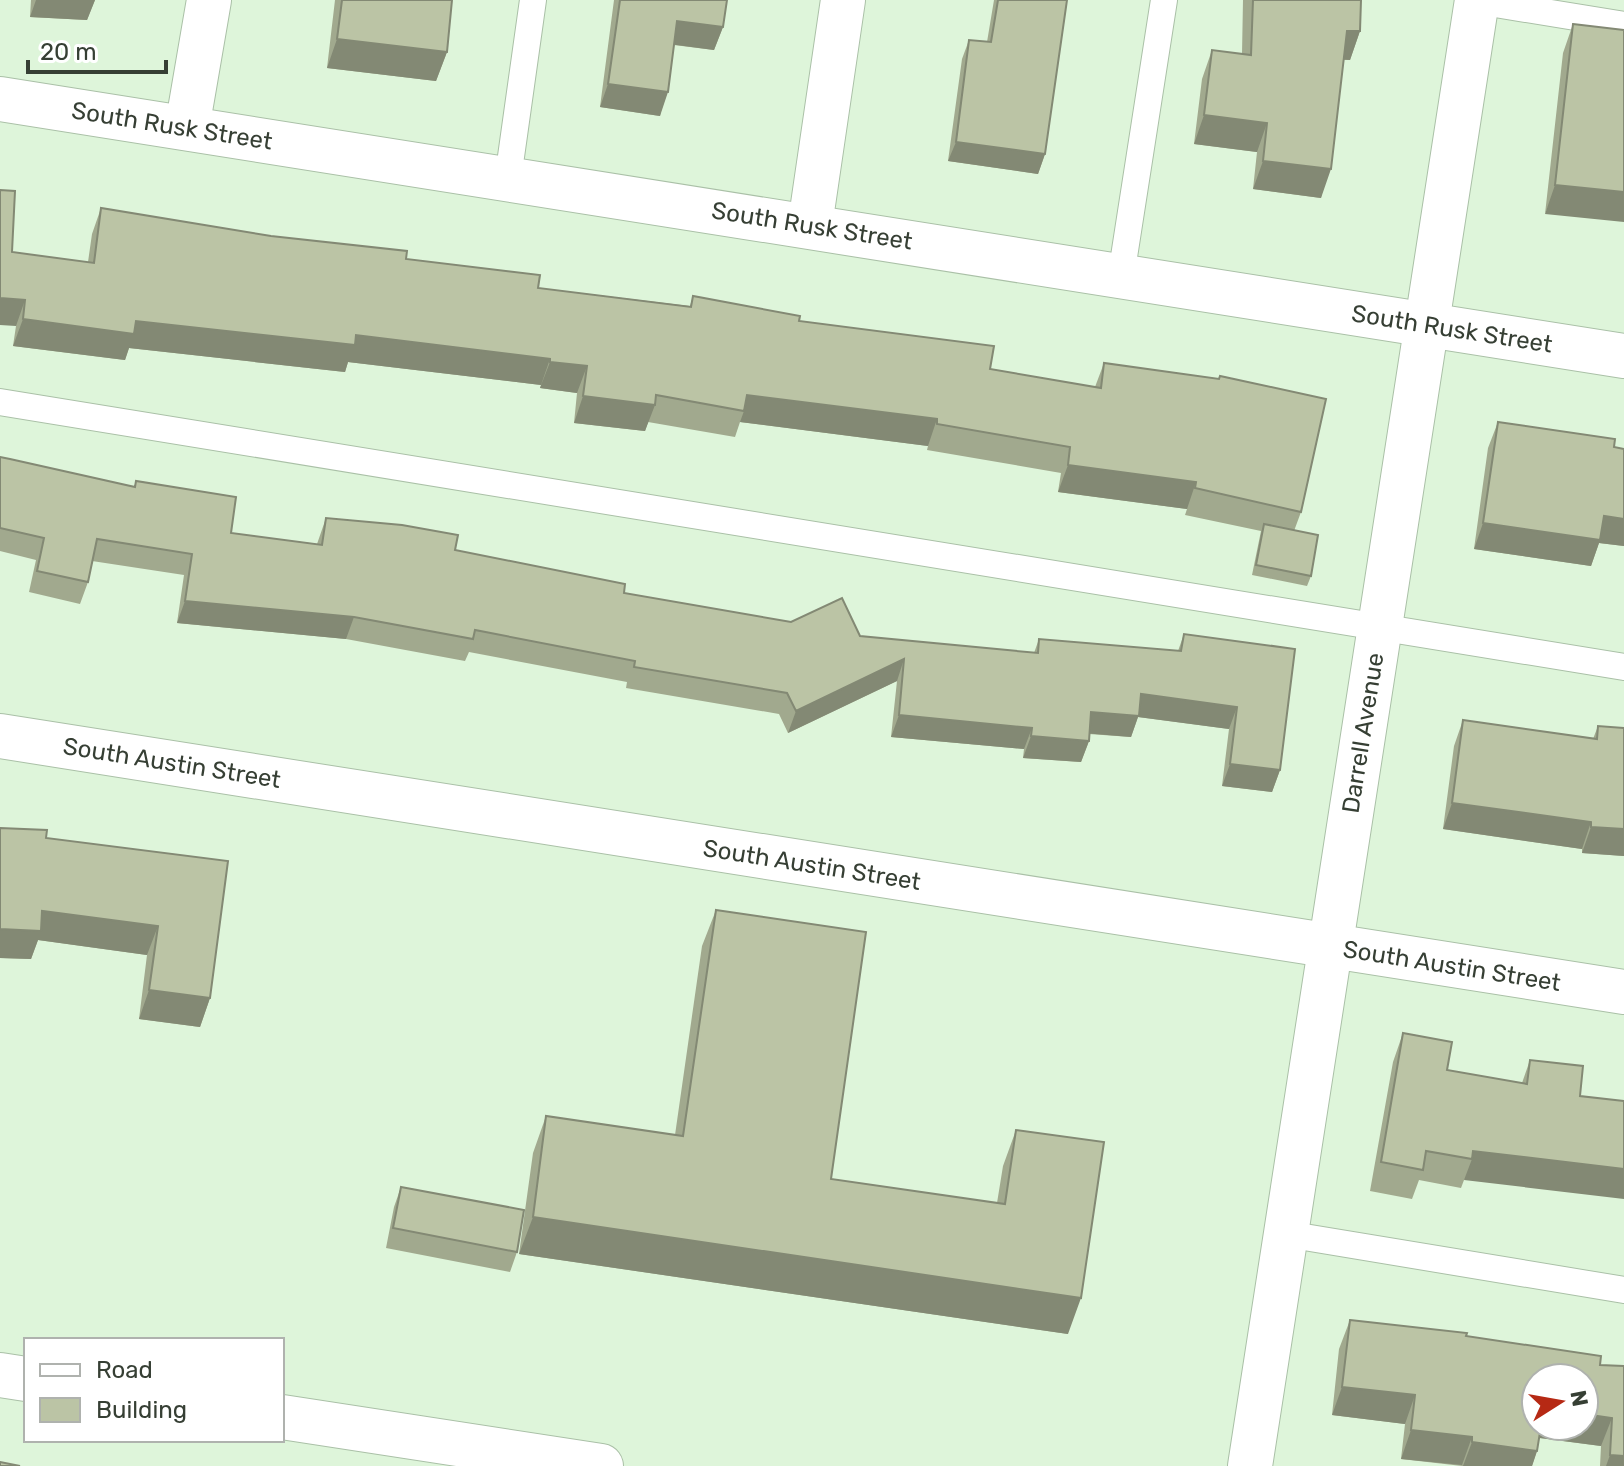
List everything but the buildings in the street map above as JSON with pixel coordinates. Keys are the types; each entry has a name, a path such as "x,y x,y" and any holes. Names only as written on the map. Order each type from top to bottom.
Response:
{"street":[{"path":"187,128 209,0"},
{"path":"810,225 843,0"},
{"name":"Darrell Avenue","path":"1250,1466 1477,0"},
{"name":"South Rusk Street","path":"0,99 1624,356"},
{"name":"South Austin Street","path":"0,736 1624,992"},
{"path":"0,1375 24,1379"},
{"path":"284,1417 601,1466"}],"lane":[{"path":"508,178 533,0"},
{"path":"1121,276 1164,0"},
{"path":"1477,0 1624,25"},
{"path":"0,402 1380,630 1624,667"},
{"path":"1286,1234 1624,1290"}]}
